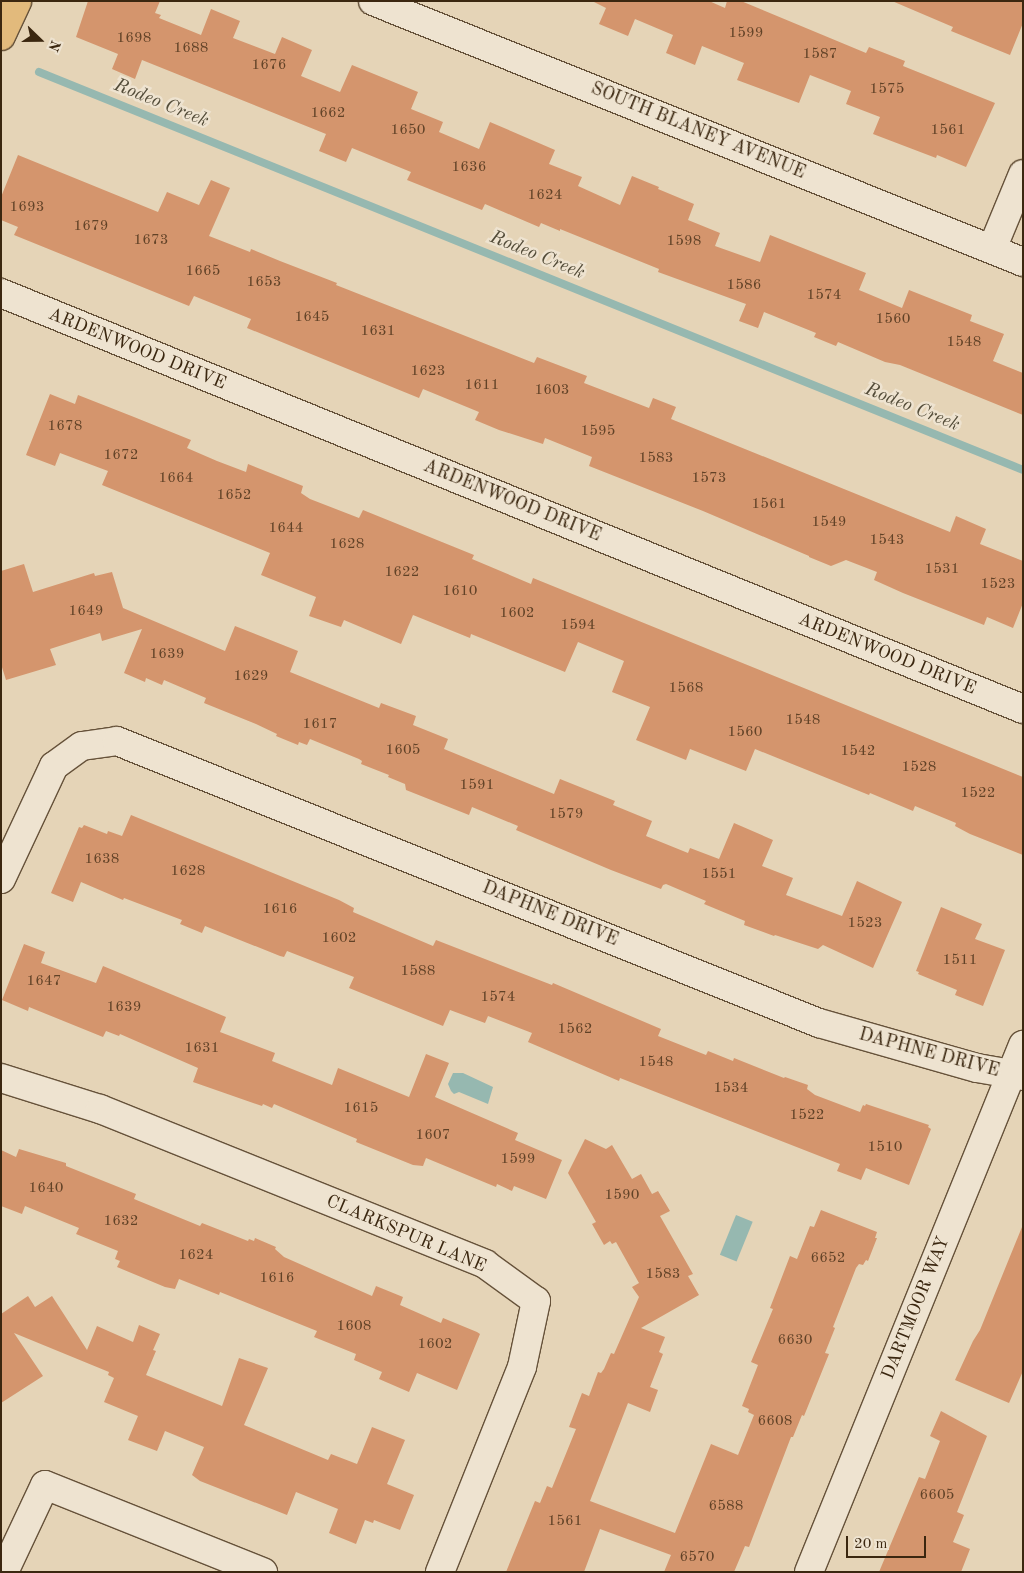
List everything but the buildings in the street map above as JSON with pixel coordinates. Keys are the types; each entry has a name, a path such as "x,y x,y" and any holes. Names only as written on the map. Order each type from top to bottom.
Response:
{"main road":[{"path":"1,36 17,1"}],"street":[{"name":"SOUTH BLANEY AVENUE","path":"373,1 1023,262"},
{"path":"992,249 1023,174"},
{"name":"ARDENWOOD DRIVE","path":"1,293 1023,709"},
{"name":"DAPHNE DRIVE","path":"1,880 54,766 82,746 117,741 819,1023 977,1068 1017,1075"},
{"name":"DARTMOOR WAY","path":"809,1572 1017,1075 1023,1045"},
{"name":"CLARKSPUR LANE","path":"1,1078 100,1109 485,1264 536,1302 522,1367 440,1572"},
{"path":"4,1572 45,1485 262,1572"}],"water":[{"path":"453,1073 463,1073 493,1087 488,1104 459,1092 454,1094 448,1084"},
{"path":"736,1215 753,1222 737,1262 720,1255"}],"waterway":[{"name":"Rodeo Creek","path":"39,72 1023,470"}]}
